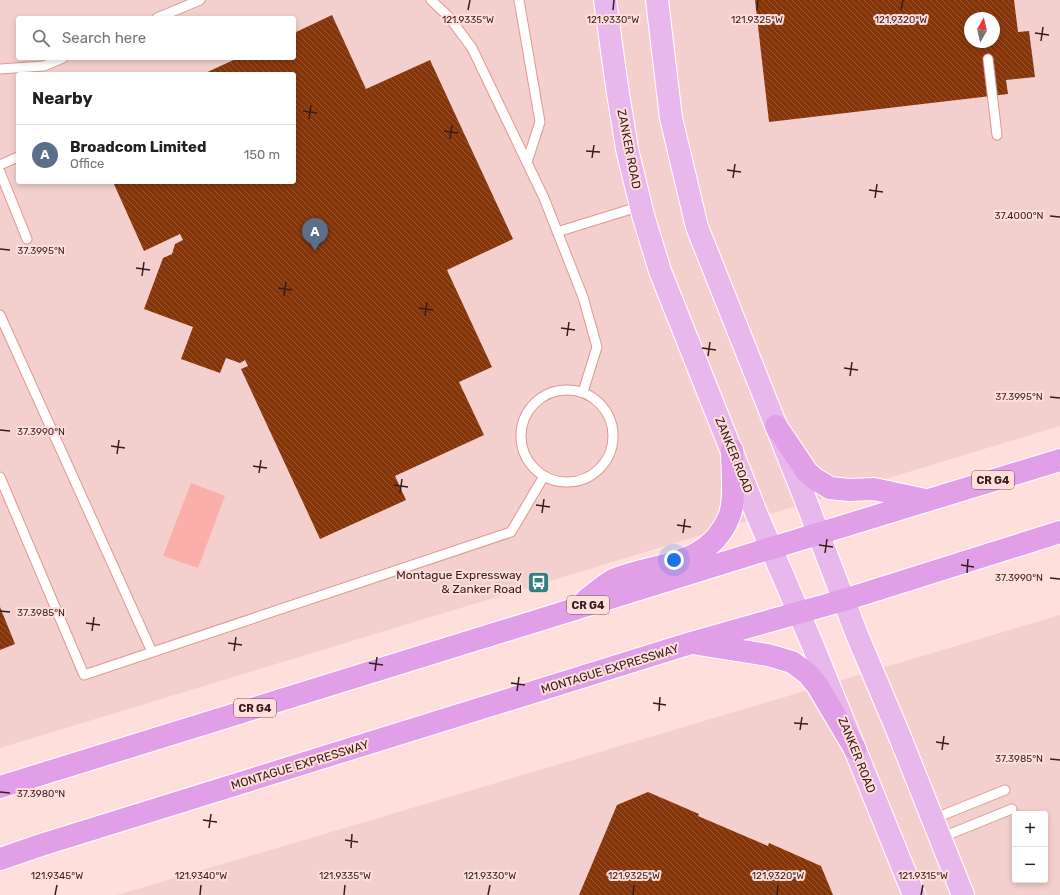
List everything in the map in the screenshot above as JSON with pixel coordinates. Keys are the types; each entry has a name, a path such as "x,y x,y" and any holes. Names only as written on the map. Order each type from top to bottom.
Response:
{"highway":[{"path":"776,426 807,472 830,488 848,490 874,488 926,500"},
{"path":"574,610 612,581 688,558 707,548 716,539 729,516 733,495 732,450"},
{"name":"CR G4","path":"0,787 818,533 1060,460"},
{"name":"MONTAGUE EXPRESSWAY","path":"0,860 41,845 691,643 844,600 1060,532"},
{"path":"691,643 768,655 792,662 808,674 817,685 855,749"}],"main road":[{"name":"ZANKER ROAD","path":"605,0 627,149 641,206 660,271 914,895"},
{"path":"657,0 671,118 697,227 844,600 964,895"}],"lane":[{"path":"162,16 200,0"},
{"path":"431,0 449,17 472,48 544,198 558,232 583,297 597,347 583,392"},
{"path":"519,0 540,122 527,162"},
{"path":"988,59 997,135"},
{"path":"0,69 45,70 60,60"},
{"path":"0,165 16,158"},
{"path":"0,172 27,240"},
{"path":"558,232 641,206"},
{"path":"0,315 152,652"},
{"path":"565,389 583,392 598,401 609,415 614,432 612,449 603,465 591,475 576,481 560,481 544,476 529,462 521,444 522,423 532,406 548,393 565,389"},
{"path":"0,477 84,675 511,532 544,476"},
{"path":"937,828 1005,790"},
{"path":"937,828 1012,809"}],"shaded area":[{"path":"0,0 1060,0 1060,426 0,748"},
{"path":"191,483 225,496 198,568 163,556"},
{"path":"1060,615 1060,895 117,895 321,835"}],"building":[{"path":"755,0 1014,0 1018,32 1029,31 1035,77 1006,80 1008,94 769,122"},
{"path":"332,15 366,89 430,60 513,239 447,270 492,367 459,382 484,435 395,476 406,500 320,539 241,369 248,366 245,360 240,363 226,358 220,373 181,359 193,327 144,309 163,258 172,254 175,244 183,240 180,234 144,251 114,184 296,184 296,72 207,72 234,60 296,60 296,32"},
{"path":"0,607 15,644 0,650"},
{"path":"648,792 699,814 698,816 768,846 769,843 821,866 833,895 579,895 617,805"}],"place":[{"name":"Broadcom Limited","path":"315,251"},
{"name":"Montague Expressway & Zanker Road","path":"538,582"}]}
